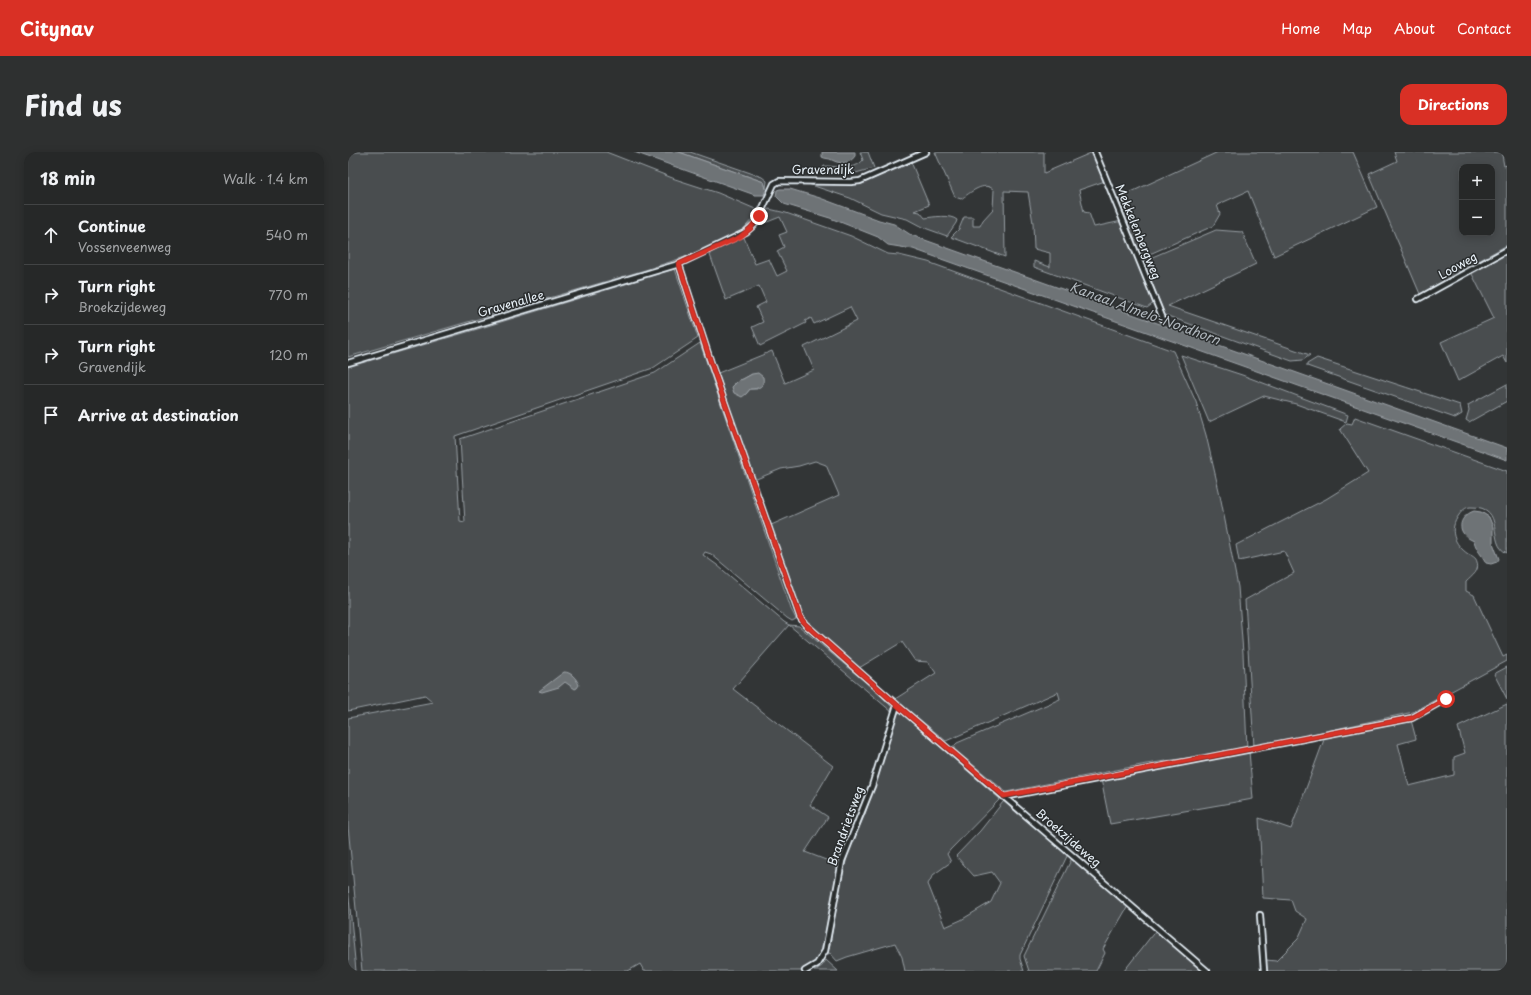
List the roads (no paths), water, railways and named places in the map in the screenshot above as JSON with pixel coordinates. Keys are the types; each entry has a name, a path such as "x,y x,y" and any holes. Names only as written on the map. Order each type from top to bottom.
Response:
{"street":[{"name":"Gravendijk","path":"679,264 746,232 756,223 774,184 779,181 860,181 926,152"},
{"name":"Mekkelenbergweg","path":"1095,152 1163,319"},
{"name":"Looweg","path":"1418,300 1507,250"},
{"name":"Gravenallee","path":"348,363 679,264"},
{"name":"Broekzijdeweg","path":"679,264 716,376 800,617 805,624 897,705 1207,971"},
{"path":"1004,796 1412,718 1446,699"},
{"name":"Brandrietsweg","path":"805,971 818,964 825,951 842,861 872,786 897,705"},
{"path":"1260,915 1264,971"}],"water label":[{"name":"Kanaal Almelo-Nordhorn","path":"1145,313"}]}
